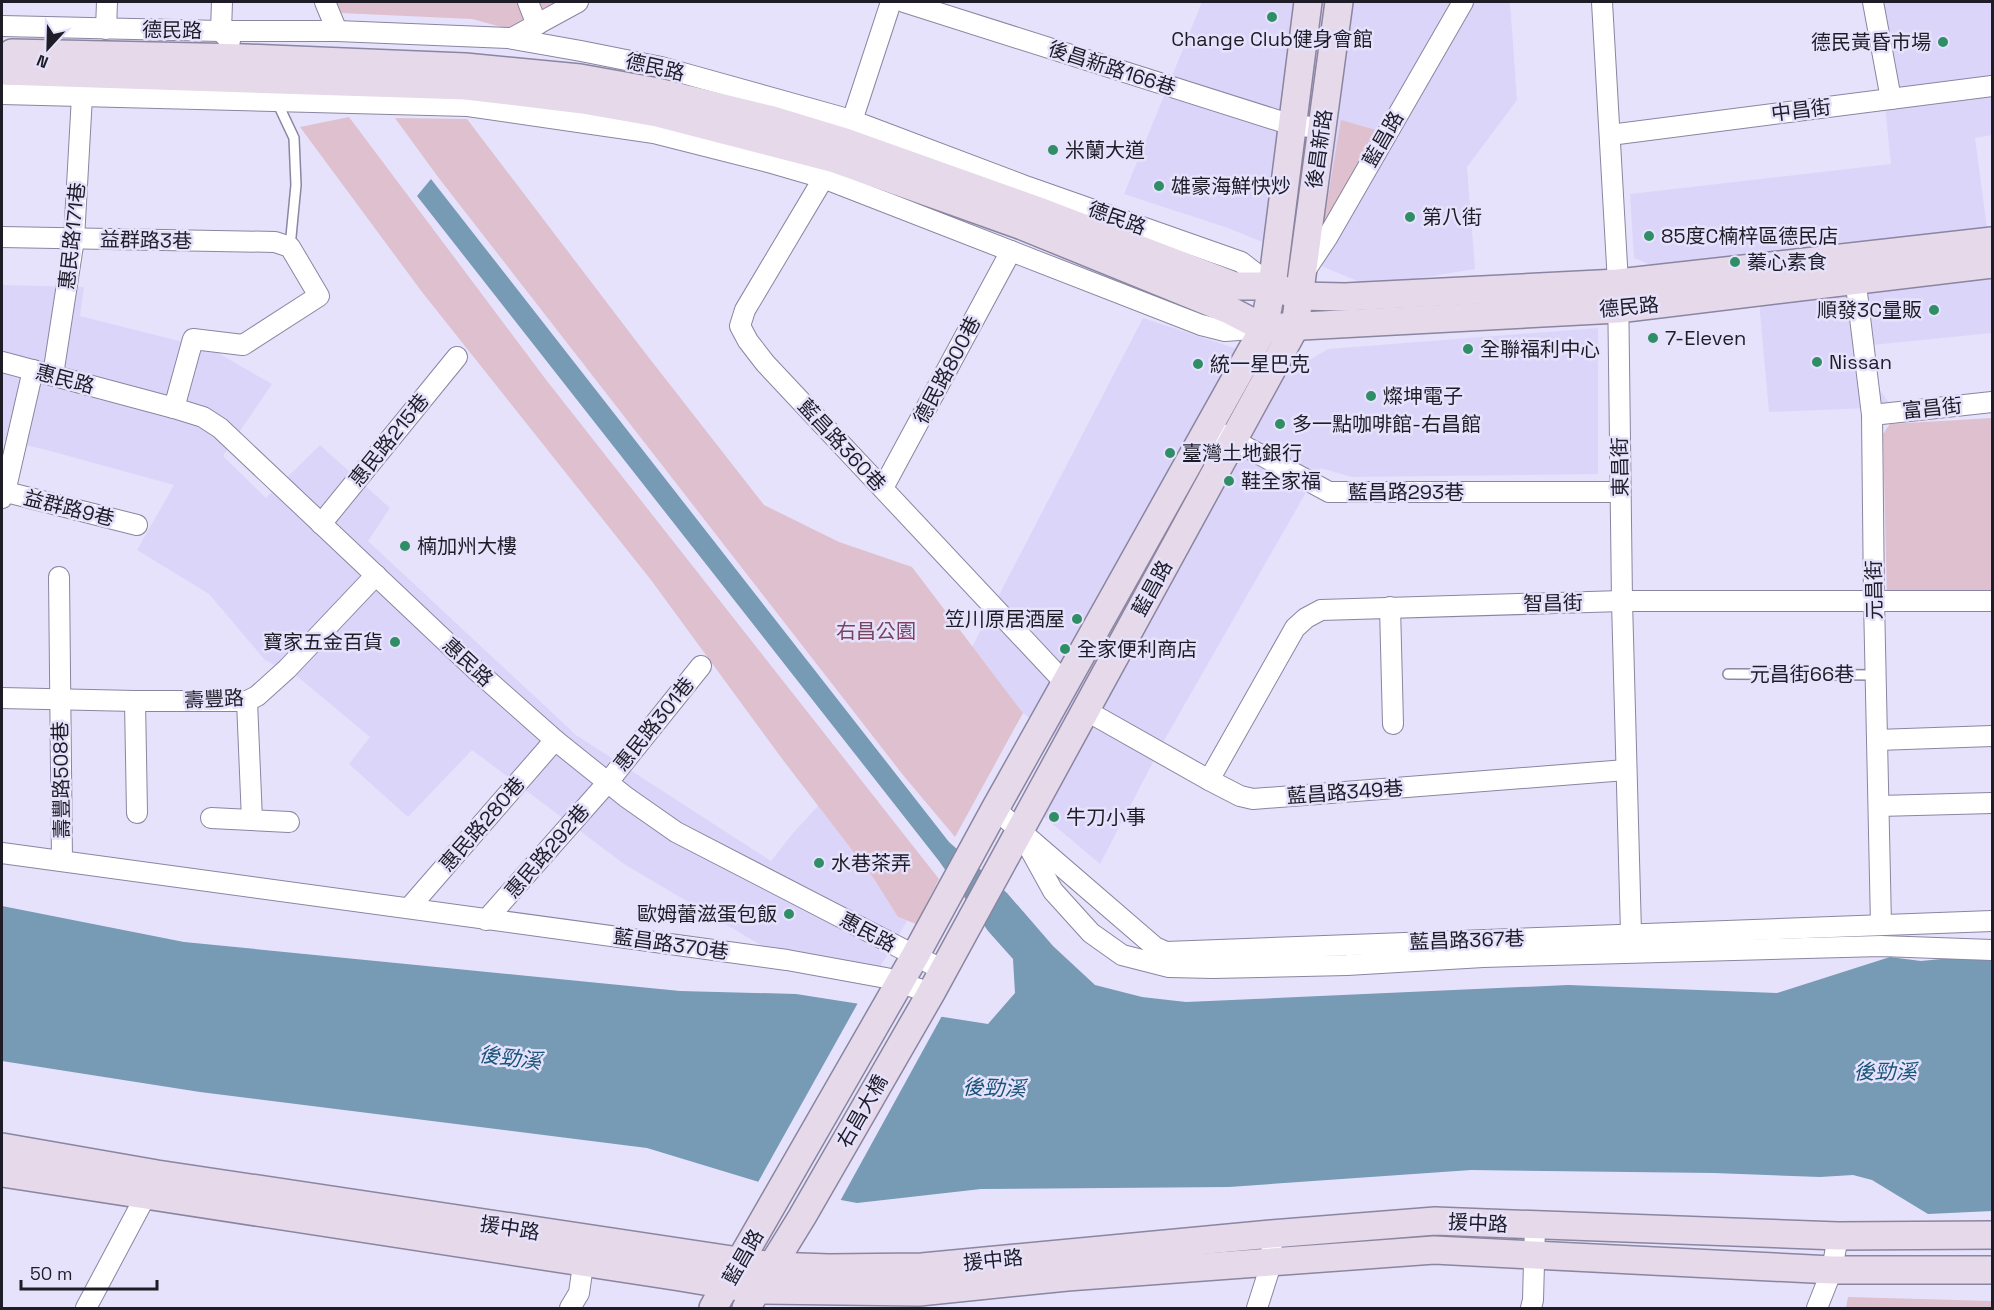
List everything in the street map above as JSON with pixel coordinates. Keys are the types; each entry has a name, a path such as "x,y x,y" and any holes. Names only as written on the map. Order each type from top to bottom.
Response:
{"street":[{"path":"106,29 107,2"},
{"path":"222,2 222,31 246,58 277,102"},
{"path":"325,2 337,31"},
{"path":"528,2 537,25"},
{"path":"512,38 578,2"},
{"path":"839,150 891,2"},
{"name":"後昌新路166巷","path":"904,2 1292,125 1322,128"},
{"name":"後昌新路","path":"1272,286 1308,2"},
{"name":"後昌新路","path":"1301,286 1338,2"},
{"name":"藍昌路","path":"932,989 1295,327 1301,286 1463,2"},
{"name":"東昌街","path":"1602,2 1618,296 1622,601 1631,933"},
{"path":"1873,2 1891,99"},
{"name":"德民路","path":"2,26 337,31 512,38 661,68 839,150 1011,251 1201,325 1225,331 1295,327 1618,296 1854,269 1992,264"},
{"name":"德民路","path":"2,52 246,58 465,67 580,78 658,92 769,119 1229,310 1264,328"},
{"name":"德民路","path":"2,71 466,86 583,100 839,150 1047,214 1235,286 1301,286 1345,297 1618,296"},
{"name":"中昌街","path":"1610,135 1992,86"},
{"name":"德民路","path":"2,94 479,107 654,133 768,162 839,150"},
{"name":"惠民路171巷","path":"53,375 74,239 82,96"},
{"name":"藍昌路360巷","path":"839,150 746,310 740,326 765,363 1065,683"},
{"name":"益群路3巷","path":"2,237 275,242 290,247"},
{"name":"德民路","path":"1854,269 1992,241"},
{"path":"174,408 193,339 243,345 320,296 290,247"},
{"name":"德民路800巷","path":"883,488 1011,251"},
{"name":"元昌街","path":"1854,269 1872,415 1881,925"},
{"name":"藍昌路","path":"915,956 1264,328 1272,286"},
{"name":"惠民路215巷","path":"321,524 457,357"},
{"name":"惠民路","path":"2,362 174,408 203,417 220,428 476,670 555,740 608,782 676,832 915,956 932,989"},
{"path":"3,494 33,370"},
{"name":"富昌街","path":"1872,415 1992,402"},
{"name":"藍昌路293巷","path":"1209,426 1329,492 1620,492"},
{"name":"益群路9巷","path":"3,494 137,525"},
{"name":"壽豐路","path":"2,698 247,701 257,696 287,669 376,575"},
{"name":"壽豐路508巷","path":"59,577 62,861"},
{"name":"智昌街","path":"1209,780 1295,628 1306,618 1321,610 1622,601 1992,601"},
{"path":"1390,607 1393,724"},
{"name":"惠民路301巷","path":"608,782 701,666"},
{"path":"1065,683 1085,710"},
{"path":"135,701 137,813"},
{"path":"247,701 252,820"},
{"name":"藍昌路349巷","path":"1085,710 1209,780 1240,796 1253,799 1626,770"},
{"path":"1877,740 1992,736"},
{"name":"惠民路280巷","path":"409,908 555,740"},
{"name":"惠民路292巷","path":"486,920 608,782"},
{"path":"1879,806 1992,803"},
{"name":"藍昌路367巷","path":"995,809 1155,947 1166,952 1992,921"},
{"path":"211,818 289,822"},
{"path":"1020,830 1053,891 1091,933 1122,955 1169,967 1347,965 1484,957 1881,946 1992,950"},
{"name":"藍昌路370巷","path":"2,853 787,960 886,978 896,990 932,989"},
{"path":"896,990 915,956"},
{"name":"右昌大橋","path":"802,1216 932,989"},
{"name":"右昌大橋","path":"773,1205 896,990"},
{"name":"援中路","path":"2,1147 151,1185"},
{"name":"援中路","path":"2,1173 151,1185 585,1250 741,1261 772,1266 829,1268 922,1267 1435,1221 1838,1236 1992,1235"},
{"path":"86,1308 151,1185"},
{"name":"藍昌路","path":"713,1308 773,1205"},
{"name":"藍昌路","path":"752,1299 802,1216"},
{"path":"1531,1308 1535,1226"},
{"path":"1257,1308 1272,1261 1271,1234"},
{"path":"1816,1308 1832,1270 1838,1236"},
{"path":"570,1308 579,1293 585,1250"},
{"name":"援中路","path":"585,1250 727,1284 752,1299 919,1292 1067,1277 1434,1250 1832,1270 1992,1270"}],"lane":[{"path":"277,102 294,138 296,185 290,247"},
{"name":"元昌街66巷","path":"1728,674 1876,675"}],"shaded area":[{"path":"1202,2 1510,2 1517,100 1467,167 1475,269 1370,286 1228,228 1124,194"},
{"path":"1882,2 1992,2 1992,135 1975,138 1992,265 1992,333 1872,345 1875,383 1892,407 1769,412 1760,313 1761,255 1656,267 1634,258 1630,194 1891,164 1885,107 1903,106"},
{"path":"2,285 84,287 80,316 211,349 272,384 223,456 266,498 320,445 390,508 368,541 576,735 771,861 818,806 874,879 898,917 907,921 880,967 776,954 624,864 472,750 408,817 349,764 370,737 298,677 265,660 209,594 137,550 174,485 2,440"},
{"path":"1143,318 1296,368 1328,349 1598,328 1598,474 1352,477 1320,468 1166,737 1100,864 1042,815 1077,752 1023,713 972,647"}],"green space":[{"path":"335,2 582,2 527,34 472,19 341,13"},
{"path":"349,117 547,381 939,879 916,924 898,917 874,879 780,756 651,580 422,292 300,127"},
{"name":"右昌公園","path":"395,118 467,119 764,505 839,542 912,567 1023,713 955,837 903,775 438,177"},
{"path":"1341,120 1376,130 1323,227"},
{"path":"1992,418 1992,596 1887,598 1883,434 1890,424"},
{"path":"1848,1297 1992,1301 1992,1308 1846,1308"}],"water":[{"name":"後勁溪","path":"431,179 949,842 1007,893 1053,946 1095,985 1142,997 1186,1002 1568,985 1777,993 1890,957 1921,961 1992,954 1992,1211 1928,1214 1872,1180 1853,1175 1820,1177 1714,1173 1471,1170 1229,1187 981,1189 857,1203 782,1189 647,1148 200,1092 2,1061 2,906 184,942 680,991 796,994 988,1024 1015,993 1013,959 988,931 939,861 417,196"}],"pier":[{"path":"859,1001 943,1014 839,1203 781,1192 757,1184"}],"place":[{"name":"Change Club健身會館","path":"1272,17"},
{"name":"德民黃昏市場","path":"1943,42"},
{"name":"米蘭大道","path":"1053,150"},
{"name":"雄豪海鮮快炒","path":"1159,186"},
{"name":"第八街","path":"1410,217"},
{"name":"85度C楠梓區德民店","path":"1649,236"},
{"name":"蓁心素食","path":"1735,262"},
{"name":"順發3C量販","path":"1934,310"},
{"name":"7-Eleven","path":"1653,338"},
{"name":"全聯福利中心","path":"1468,349"},
{"name":"Nissan","path":"1817,362"},
{"name":"統一星巴克","path":"1198,364"},
{"name":"燦坤電子","path":"1371,396"},
{"name":"多一點咖啡館-右昌館","path":"1280,424"},
{"name":"臺灣土地銀行","path":"1170,453"},
{"name":"鞋全家福","path":"1229,481"},
{"name":"楠加州大樓","path":"405,546"},
{"name":"笠川原居酒屋","path":"1077,619"},
{"name":"寶家五金百貨","path":"395,642"},
{"name":"全家便利商店","path":"1065,649"},
{"name":"牛刀小事","path":"1054,817"},
{"name":"水巷茶弄","path":"819,863"},
{"name":"歐姆蕾滋蛋包飯","path":"789,914"}]}
